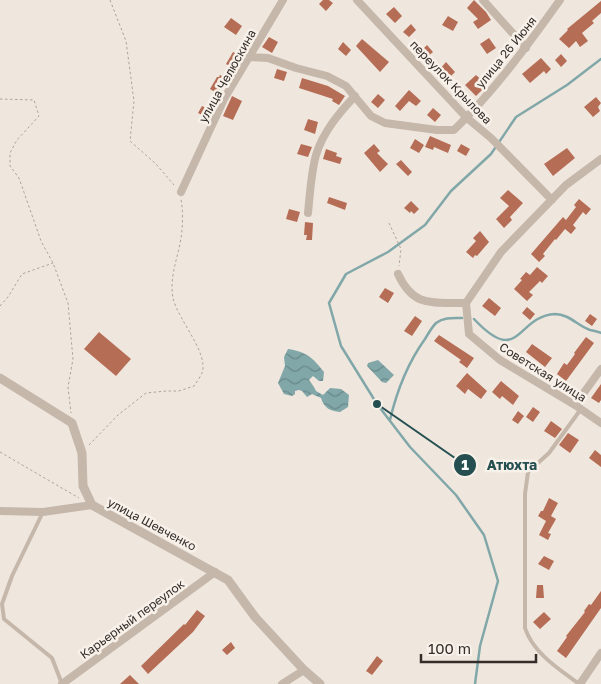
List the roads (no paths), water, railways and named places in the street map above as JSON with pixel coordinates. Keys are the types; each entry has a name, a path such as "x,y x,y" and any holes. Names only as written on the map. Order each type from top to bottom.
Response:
{"street":[{"name":"улица Челюскина","path":"181,192 224,99 283,0"},
{"name":"переулок Крылова","path":"357,0 467,118 491,138 552,200"},
{"path":"483,0 526,48"},
{"name":"улица 26 Июня","path":"250,57 268,58 296,68 328,76 346,86 371,116 385,123 437,130 454,130 467,118 526,48 560,0"},
{"path":"308,213 316,154 338,115 355,96"},
{"path":"398,274 404,288 428,303 466,303 502,252 566,185 601,159"},
{"name":"Советская улица","path":"466,303 469,334 500,360 601,423"},
{"path":"578,407 601,368"},
{"name":"улица Шевченко","path":"0,378 72,423 82,453 83,486 92,505 228,580 255,617 304,670 320,684"},
{"path":"0,512 43,512 92,505"},
{"name":"Карьерный переулок","path":"62,684 215,572"},
{"path":"579,684 601,653"},
{"path":"282,684 304,670"}],"lane":[{"path":"578,407 549,453 528,472 525,512 525,628 528,638 549,661 579,684"},
{"path":"43,512 12,576 2,604 4,619 52,658 62,684"}],"water":[{"path":"288,349 309,356 324,372 323,381 319,381 313,376 309,380 316,391 323,395 330,388 341,389 349,395 348,407 340,412 333,411 326,407 321,398 312,394 307,397 299,390 295,391 295,394 292,396 284,394 278,383 285,366 284,357"},
{"path":"378,360 394,375 386,383 382,382 367,366 368,363"}],"waterway":[{"path":"475,684 480,646 498,581 484,535 456,495 410,447 377,404 341,346 329,303 346,274 388,252 425,225 451,191 491,154 516,117 567,85 601,59"},
{"path":"474,319 489,333 501,339 510,339 517,336 542,317 555,314 565,316 590,330 601,333"},
{"path":"390,420 399,388 408,368 436,323 449,318 462,318"}],"place":[{"name":"Атюхта","path":"377,404"}]}
